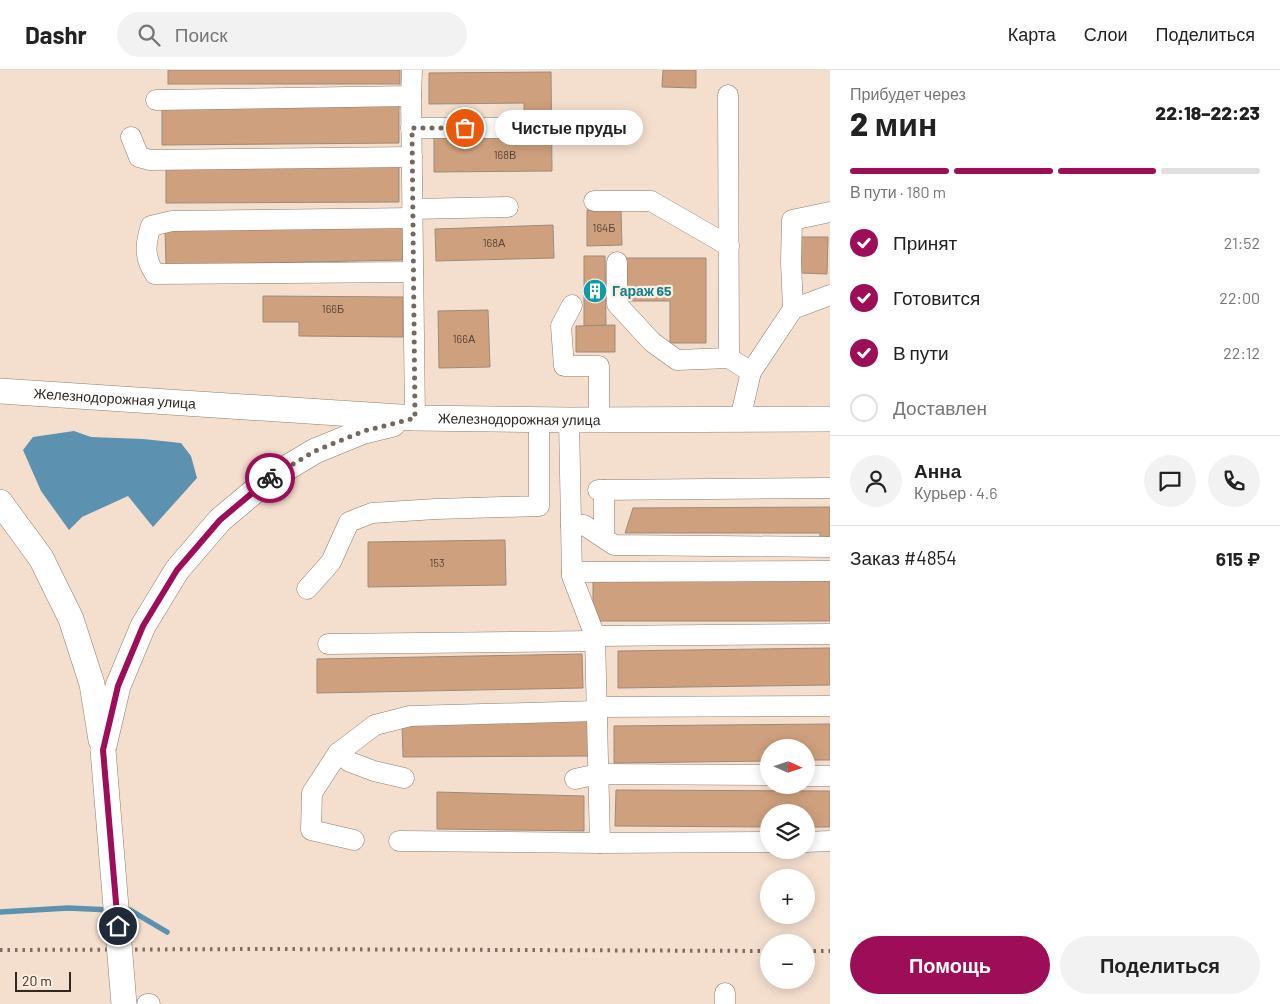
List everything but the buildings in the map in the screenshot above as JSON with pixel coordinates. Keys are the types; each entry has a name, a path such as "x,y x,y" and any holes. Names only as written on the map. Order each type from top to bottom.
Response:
{"main road":[{"name":"Железнодорожная улица","path":"0,392 415,418 539,420 830,419"},
{"path":"103,750 118,686 143,626 177,570 220,520 270,478 315,451 364,431 415,418"},
{"path":"0,502 41,558 71,619 92,684 103,750 124,1004"}],"lane":[{"path":"412,70 415,418"},
{"path":"728,95 729,358"},
{"path":"156,100 411,96"},
{"path":"412,128 501,128"},
{"path":"131,137 139,158 150,160 412,157"},
{"path":"594,201 651,201 728,246"},
{"path":"413,272 154,274 146,254 147,239 151,226 172,221 412,214 508,207"},
{"path":"793,309 790,262 792,220 830,212"},
{"path":"617,262 617,304 652,342 677,360 729,358 751,372"},
{"path":"740,419 751,372 793,309 830,295"},
{"path":"572,305 561,326 564,366 599,366 599,420"},
{"path":"307,589 331,562 349,522 372,513 539,506 539,420"},
{"path":"569,420 572,576 595,639 600,843"},
{"path":"604,538 601,490 830,488"},
{"path":"571,526 584,525 614,545 830,547"},
{"path":"572,572 830,570"},
{"path":"328,644 830,634"},
{"path":"354,840 311,830 312,793 338,753 375,725 410,716 596,709 830,706"},
{"path":"338,753 350,762 374,771 404,778"},
{"path":"576,779 598,774 760,775"},
{"path":"815,776 830,776"},
{"path":"400,841 760,842"},
{"path":"815,842 830,841"}],"water":[{"path":"74,431 91,437 181,443 191,456 197,478 153,527 128,496 82,517 69,530 41,491 23,450 33,437"}],"waterway":[{"path":"0,912 68,908 111,910"},
{"path":"123,910 130,910 167,932"}],"railway":[{"path":"0,950 760,951"},
{"path":"815,951 830,951"}],"way so far":[{"path":"270,478 315,451 364,431 415,418 412,128 465,128"}],"place":[{"name":"Чистые пруды","path":"465,128"},
{"name":"Гараж 65","path":"595,291"}],"route":[{"path":"118,926 103,750 118,686 143,626 177,570 220,520 270,478"}]}
